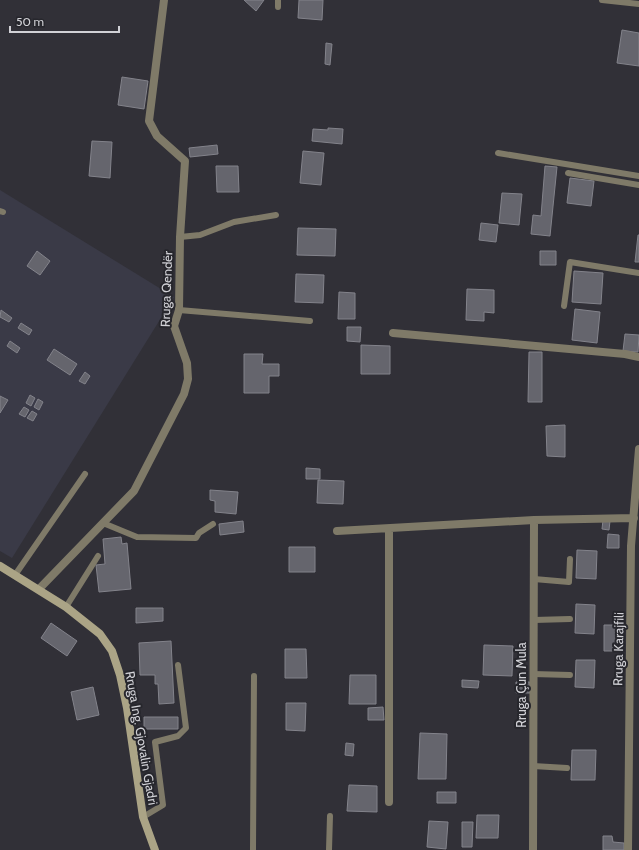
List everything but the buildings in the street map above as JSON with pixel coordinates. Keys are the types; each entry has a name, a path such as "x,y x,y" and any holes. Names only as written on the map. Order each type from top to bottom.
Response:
{"main road":[{"name":"Rruga Ing. Gjovalin Gjadri","path":"0,566 66,607 100,634 112,651 118,669 127,708 143,817 155,850"}],"street":[{"name":"Rruga Qendër","path":"39,589 134,491 184,394 188,379 187,363 174,326 179,310 180,237 184,161 157,136 150,120 164,0"},
{"path":"393,333 625,354 639,357"},
{"name":"Rruga Karajfili","path":"628,850 635,546 634,518 639,449"},
{"path":"336,531 534,520 634,518"},
{"name":"Rruga Çun Mula","path":"533,850 534,520"},
{"path":"388,529 389,802"}],"lane":[{"path":"278,0 278,7"},
{"path":"602,0 639,4"},
{"path":"498,153 639,176"},
{"path":"568,173 639,185"},
{"path":"180,237 200,235 234,222 276,215"},
{"path":"564,306 570,262 639,273"},
{"path":"179,310 310,321"},
{"path":"15,575 85,474"},
{"path":"103,523 137,537 196,538 199,533 213,524"},
{"path":"66,607 98,556"},
{"path":"534,579 569,582 570,559"},
{"path":"534,620 570,619"},
{"path":"143,817 163,806 155,742 178,736 186,728 178,665"},
{"path":"534,674 570,675"},
{"path":"253,850 254,676"},
{"path":"533,766 567,768"},
{"path":"329,850 330,816"}],"shaded area":[{"path":"0,190 174,297 12,558 0,551"}]}
